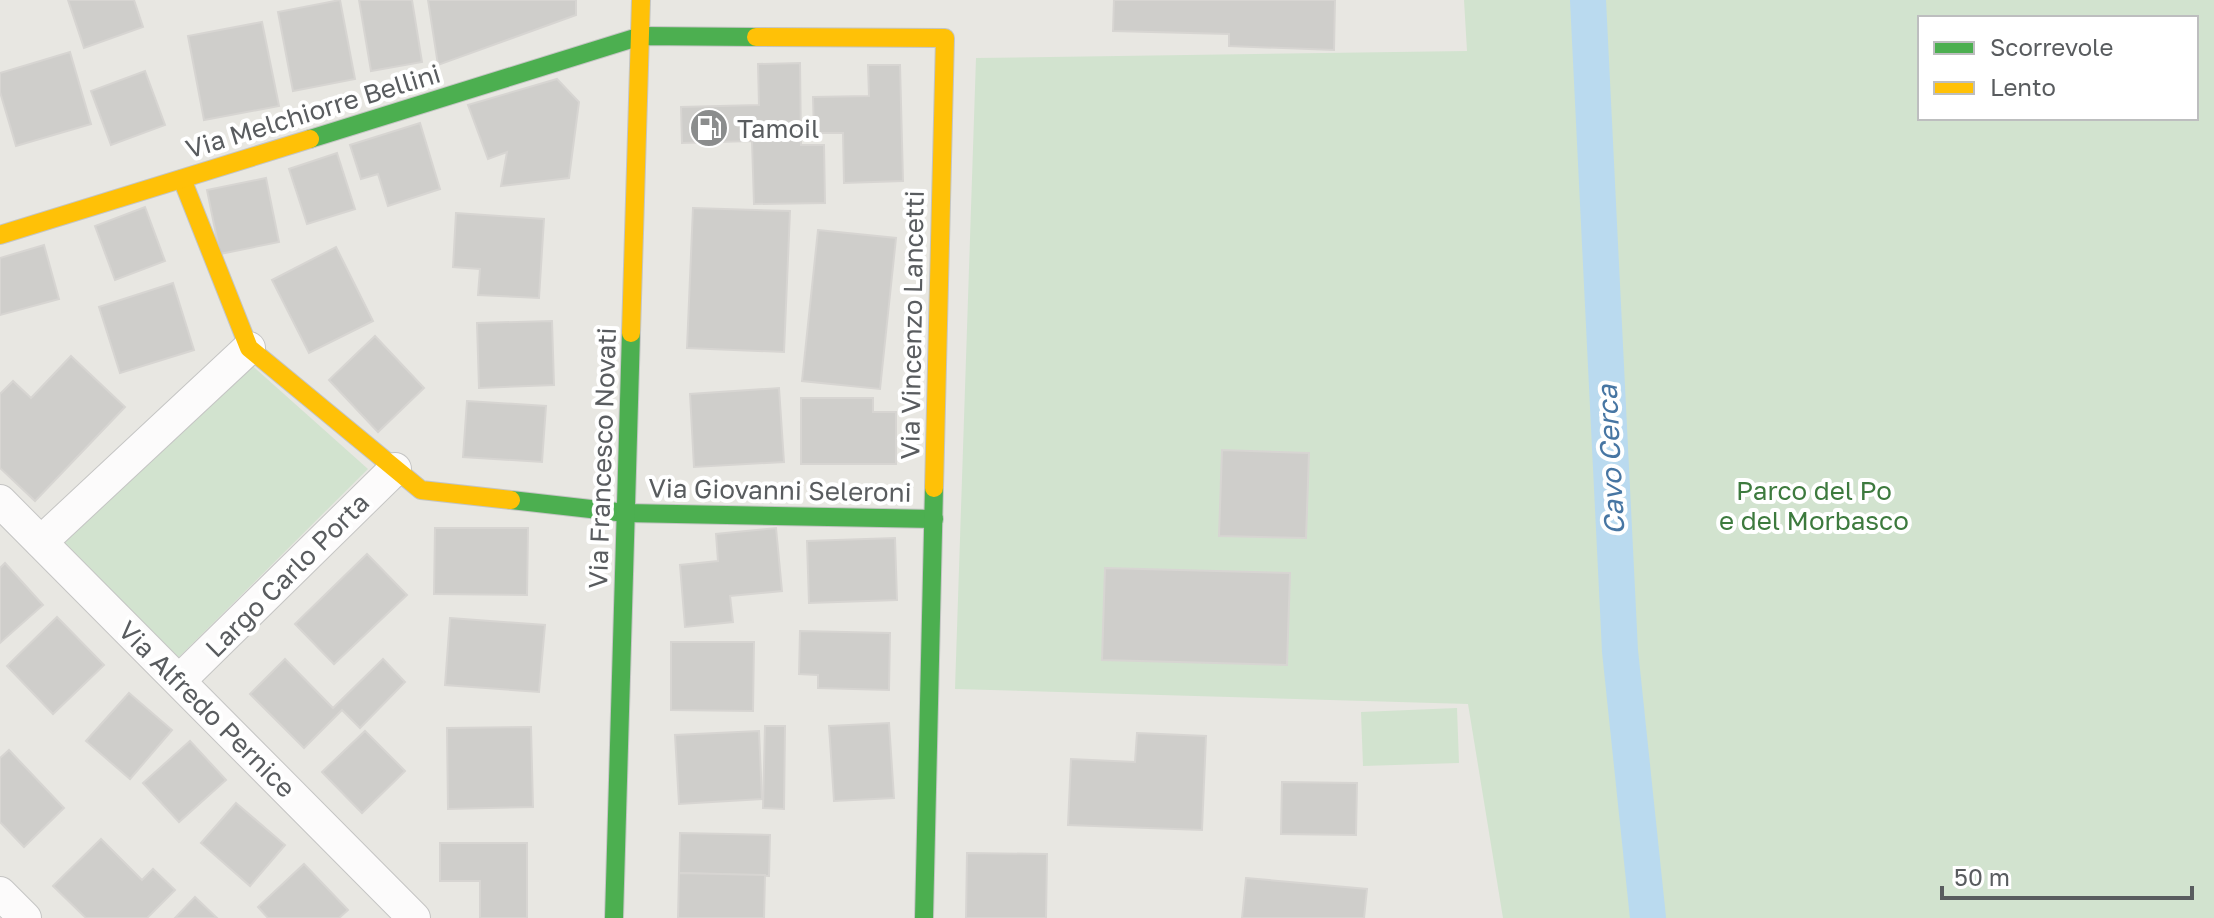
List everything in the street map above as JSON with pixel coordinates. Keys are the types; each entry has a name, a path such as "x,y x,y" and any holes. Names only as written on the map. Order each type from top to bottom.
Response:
{"street":[{"name":"Via Francesco Novati","path":"614,918 641,0"},
{"name":"Via Melchiorre Bellini","path":"0,235 641,36"},
{"name":"Via Vincenzo Lancetti","path":"641,36 945,38 924,918"},
{"path":"41,542 249,348 182,179"},
{"name":"Via Giovanni Seleroni","path":"249,348 421,490 626,513 934,519"},
{"name":"Largo Carlo Porta","path":"180,680 395,469"},
{"name":"Via Alfredo Pernice","path":"0,501 414,918"},
{"path":"0,893 25,918"}],"green space":[{"name":"Parco del Po e del Morbasco","path":"1464,0 2214,0 2214,918 1503,918 1468,704 955,689 976,58 1467,51"},
{"path":"247,361 368,469 178,658 57,537"},
{"path":"1457,708 1459,763 1363,766 1361,712"}],"building":[{"path":"68,0 134,0 143,27 84,48"},
{"path":"340,0 355,79 293,91 278,12"},
{"path":"359,0 412,0 422,62 371,71"},
{"path":"428,0 576,0 576,15 438,65"},
{"path":"1114,0 1335,0 1334,50 1229,46 1229,34 1113,31"},
{"path":"262,22 279,106 204,120 188,36"},
{"path":"70,52 91,124 16,146 0,92 0,73"},
{"path":"800,63 801,145 824,145 825,203 754,204 752,141 682,143 681,107 759,105 758,64"},
{"path":"868,65 900,65 903,181 844,183 843,133 814,133 813,97 869,96"},
{"path":"145,71 165,125 111,145 91,91"},
{"path":"557,79 579,102 569,178 501,186 507,152 488,159 468,105"},
{"path":"420,123 440,189 388,206 378,174 361,179 350,145"},
{"path":"337,153 355,209 307,224 289,169"},
{"path":"266,178 279,242 220,254 207,190"},
{"path":"145,207 165,261 115,280 95,226"},
{"path":"693,208 790,211 784,352 687,348"},
{"path":"456,213 544,219 539,298 478,295 480,269 453,267"},
{"path":"818,230 896,238 880,389 802,381"},
{"path":"44,245 59,299 0,315 0,258"},
{"path":"336,247 373,321 309,353 272,280"},
{"path":"173,283 194,350 120,373 99,307"},
{"path":"552,321 554,385 479,388 477,323"},
{"path":"375,336 424,388 378,432 329,380"},
{"path":"71,356 125,407 35,501 0,468 0,394 13,381 31,398"},
{"path":"779,388 784,462 694,467 690,394"},
{"path":"801,398 873,398 873,412 896,412 896,464 801,464"},
{"path":"467,401 546,406 542,462 463,457"},
{"path":"1222,450 1309,453 1306,538 1219,536"},
{"path":"435,528 528,528 527,595 434,594"},
{"path":"776,528 782,591 730,596 733,622 685,627 680,565 718,561 716,534"},
{"path":"895,538 897,600 809,603 807,541"},
{"path":"367,554 407,595 334,664 295,624"},
{"path":"5,563 43,605 0,643 0,568"},
{"path":"1105,568 1290,573 1287,665 1102,660"},
{"path":"57,617 104,665 53,714 7,666"},
{"path":"450,618 545,625 539,692 445,685"},
{"path":"800,631 890,633 889,690 818,688 818,675 799,674"},
{"path":"671,642 754,642 753,711 671,710"},
{"path":"285,659 333,708 383,659 405,682 360,728 342,710 304,748 250,694"},
{"path":"129,693 172,730 130,779 86,741"},
{"path":"889,723 894,798 834,801 829,726"},
{"path":"765,726 785,726 784,809 763,808"},
{"path":"531,727 533,807 448,809 447,728"},
{"path":"365,731 405,771 362,813 322,772"},
{"path":"759,731 762,799 679,804 675,735"},
{"path":"1137,733 1206,736 1202,830 1068,825 1071,759 1135,762"},
{"path":"190,741 226,780 179,822 143,783"},
{"path":"9,750 64,808 24,847 0,822 0,758"},
{"path":"1282,782 1357,783 1356,835 1281,834"},
{"path":"236,803 285,845 250,886 201,843"},
{"path":"680,833 770,835 769,876 679,873"},
{"path":"101,839 142,880 153,869 175,890 147,918 86,918 53,886"},
{"path":"440,843 527,843 527,918 480,918 480,881 440,881"},
{"path":"967,853 1047,854 1046,918 966,918"},
{"path":"304,864 348,910 339,918 268,918 258,907"},
{"path":"679,873 765,875 764,918 678,918"},
{"path":"1246,878 1367,889 1364,918 1242,918"},
{"path":"195,897 217,918 175,918"}],"waterway":[{"name":"Cavo Cerca","path":"1588,0 1620,651 1648,918"}],"traffic: fast":[{"path":"310,139 641,36 756,37"},
{"path":"614,918 631,333"},
{"path":"924,918 934,488"},
{"path":"511,500 626,513 934,519"}],"traffic: slow":[{"path":"631,333 641,0"},
{"path":"756,37 945,38 934,488"},
{"path":"0,235 310,139"},
{"path":"182,179 249,348 421,490 511,500"}],"place":[{"name":"Tamoil","path":"709,128"}]}
